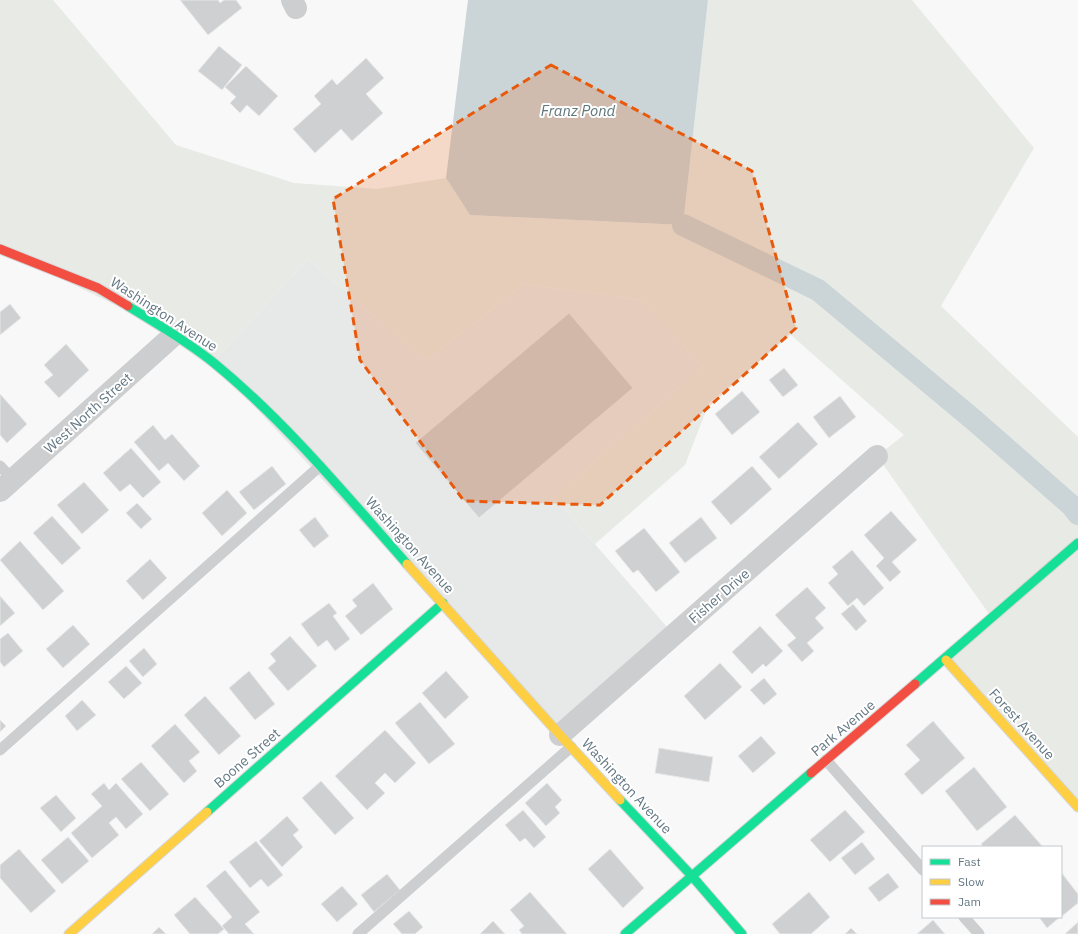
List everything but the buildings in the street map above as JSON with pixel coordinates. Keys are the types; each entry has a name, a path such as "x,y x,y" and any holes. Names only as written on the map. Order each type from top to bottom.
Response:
{"street":[{"name":"Washington Avenue","path":"5,251 98,288 176,334 214,362 249,393 320,466 566,741 691,875 742,934"},
{"name":"West North Street","path":"4,479 176,334"},
{"name":"Fisher Drive","path":"566,741 877,456"},
{"name":"Park Avenue","path":"625,934 691,875 946,660 1078,542"},
{"name":"Boone Street","path":"69,934 443,603"},
{"name":"Forest Avenue","path":"946,660 1078,807"}],"lane":[{"path":"0,262 5,251"},
{"path":"0,750 320,466"},
{"path":"358,934 566,741"},
{"path":"826,760 922,869"},
{"path":"965,918 979,934"}],"highlighted area":[{"path":"551,65 752,171 796,328 600,505 464,501 360,360 333,199"}],"shaded area":[{"path":"0,0 53,0 176,145 294,183 377,189 446,178 470,215 683,225 708,0 912,0 1034,148 941,306 1078,437 1078,807 946,660 992,618 877,456 904,435 791,335 709,403 685,465 595,544 554,497 703,367 642,300 524,284 426,361 308,259 213,362 175,334 0,249"},
{"path":"308,259 426,361 524,284 642,300 703,367 554,497 674,635 560,735 213,362"}],"water":[{"name":"Franz Pond","path":"468,0 708,0 683,225 470,215 446,178"}],"waterway":[{"path":"683,225 818,290 975,421 1072,506 1078,514"}],"traffic: fast":[{"path":"128,306 193,347 214,363 266,410 315,460 407,564"},
{"path":"915,684 1078,543"},
{"path":"207,812 443,603"},
{"path":"625,934 811,773"},
{"path":"620,800 691,875 742,934"}],"traffic: slow":[{"path":"407,564 620,800"},
{"path":"946,660 1078,807"},
{"path":"69,934 207,812"}],"traffic: jam":[{"path":"0,249 98,288 128,306"},
{"path":"811,773 915,684"}]}
